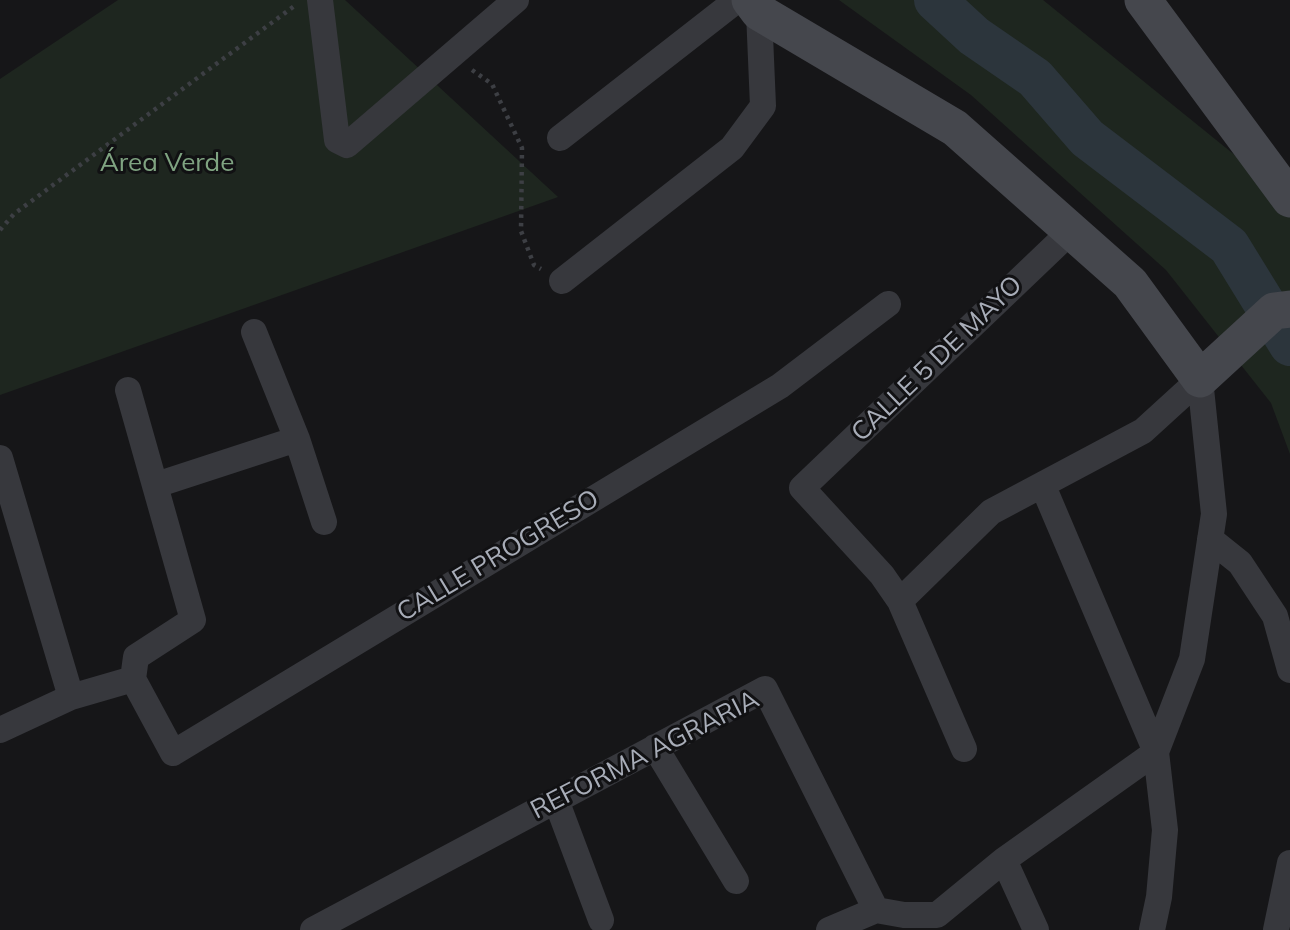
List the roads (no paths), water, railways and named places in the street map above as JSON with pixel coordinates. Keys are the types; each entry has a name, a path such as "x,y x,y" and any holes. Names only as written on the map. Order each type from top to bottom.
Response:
{"street":[{"path":"320,0 337,140 341,145 347,145 516,0"},
{"path":"1143,0 1290,198"},
{"path":"560,138 749,4"},
{"path":"749,4 955,128 1130,283 1200,379 1214,514 1192,659 1156,752 1004,860 937,915 904,915 876,910 829,930"},
{"path":"562,281 732,148 764,106 749,4"},
{"name":"CALLE 5 DE MAYO","path":"900,601 882,575 802,488 1072,230"},
{"name":"CALLE PROGRESO","path":"134,668 173,753 780,386 888,304"},
{"path":"964,748 900,601 991,512 1143,431 1244,335 1273,311 1290,309"},
{"path":"254,332 297,439 324,522"},
{"path":"0,730 134,668 193,620 128,390"},
{"path":"156,485 297,439"},
{"path":"0,458 71,697"},
{"path":"1043,486 1156,752 1165,831 1159,897 1152,930"},
{"path":"1210,539 1240,563 1275,616 1290,670"},
{"name":"REFORMA AGRARIA","path":"313,930 765,689 876,910"},
{"path":"656,747 736,881"},
{"path":"556,800 601,920"},
{"path":"1004,860 1036,930"},
{"path":"1276,930 1290,863"}],"waterway":[{"path":"935,0 974,36 1035,78 1087,138 1229,246 1290,345"}],"park label":[{"name":"Área Verde","path":"167,163"}]}
